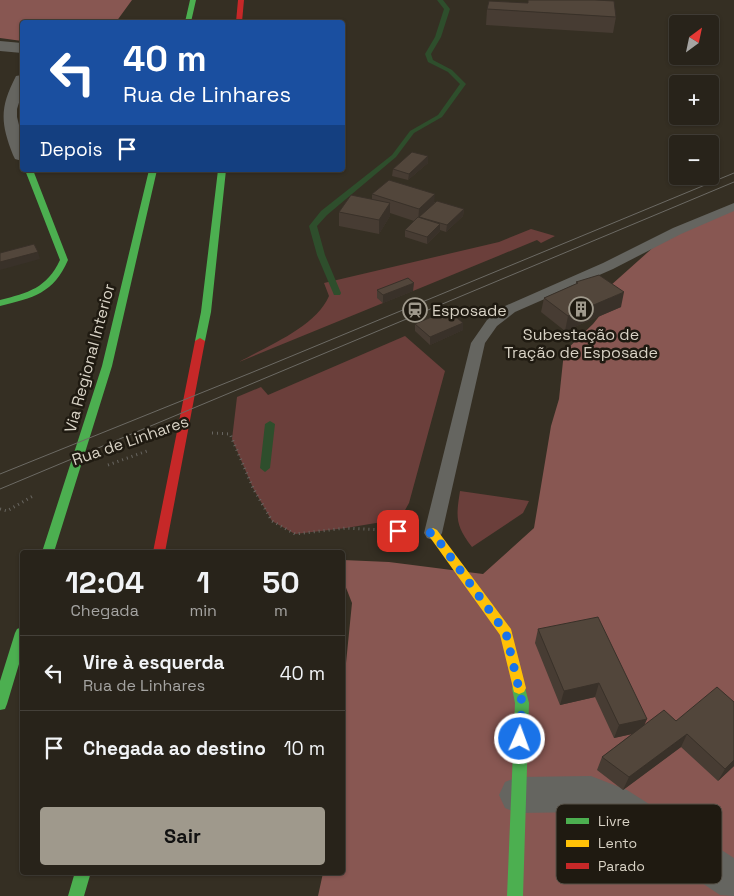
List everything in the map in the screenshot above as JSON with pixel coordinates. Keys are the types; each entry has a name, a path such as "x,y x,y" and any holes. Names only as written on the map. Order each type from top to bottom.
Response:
{"main road":[{"path":"188,20 193,0"},
{"path":"239,20 241,0"},
{"path":"0,303 40,291 55,281 61,272 64,260 30,172"},
{"name":"Via Regional Interior","path":"49,550 107,366 153,172"},
{"path":"159,550 206,312 222,172"},
{"path":"433,533 506,633 522,702 515,896"},
{"path":"0,704 20,639"},
{"path":"76,896 82,875"}],"street":[{"path":"0,46 20,48"},
{"path":"20,82 12,92 5,110 10,132 20,151"},
{"path":"518,795 591,794 617,804"},
{"path":"722,873 734,881"}],"lane":[{"path":"433,533 478,343 487,327 497,317 510,309 734,207"}],"path":[{"name":"Rua de Linhares","path":"204,433 230,434 253,488 272,520 295,534 346,528 433,533"},
{"name":"Rua de Linhares","path":"107,465 150,449"},
{"path":"0,509 7,511 40,493"}],"shaded area":[{"path":"0,0 132,0 117,20 20,20 20,41 0,38"},
{"path":"734,204 734,896 318,896 323,875 345,875 345,673 352,603 345,585 345,560 389,562 483,574 534,528 551,426 559,399 564,352 593,324 609,304 610,286 657,244"},
{"path":"531,229 555,236 541,243 537,240 413,291 407,286 378,297 383,303 239,362 290,335 313,317 323,307 329,296 324,283 499,242"},
{"path":"405,336 445,371 409,503 404,512 388,521 295,534 272,521 253,488 232,439 237,397 261,387 268,395"},
{"path":"460,491 529,501 523,513 472,547 462,533 458,520"}],"building":[{"path":"528,0 614,1 616,17 487,9 489,1 528,3"},
{"path":"412,152 428,156 409,174 393,169"},
{"path":"389,180 435,194 419,209 372,194"},
{"path":"351,195 390,203 379,220 339,212"},
{"path":"437,201 464,209 447,225 419,217"},
{"path":"418,217 440,224 427,237 405,230"},
{"path":"34,244 38,252 0,262 0,253"},
{"path":"599,275 624,292 568,316 544,298 578,283 576,282"},
{"path":"408,278 414,283 383,295 377,290"},
{"path":"448,310 463,323 430,337 415,324"},
{"path":"598,617 647,719 619,725 599,683 564,691 538,629"},
{"path":"717,687 734,702 734,760 725,769 687,734 629,777 602,757 664,710 676,721"}],"waterway":[{"path":"337,293 321,255 313,226 324,213 394,156 412,132 440,116 463,84 450,71 430,61 428,54 438,37 447,9 440,0"},
{"path":"265,468 270,424"}],"tram line":[{"path":"0,474 253,372 734,173"},
{"path":"0,489 734,182"}],"traffic: fast":[{"path":"188,20 193,0"},
{"path":"0,303 31,294 47,286 54,279 64,260 30,172"},
{"path":"49,550 107,366 153,172"},
{"path":"200,341 206,312 222,172"},
{"path":"0,704 20,639"},
{"path":"515,896 522,703 519,688"},
{"path":"76,896 82,875"}],"traffic: slow":[{"path":"433,533 506,633 519,688"}],"traffic: jam":[{"path":"239,20 241,0"},
{"path":"159,550 200,341"}],"place":[{"name":"Subestação de Tração de Esposade","path":"581,309"},
{"name":"Esposade","path":"415,310"}],"route":[{"path":"398,531 433,533 506,633 522,702 520,739"}]}
